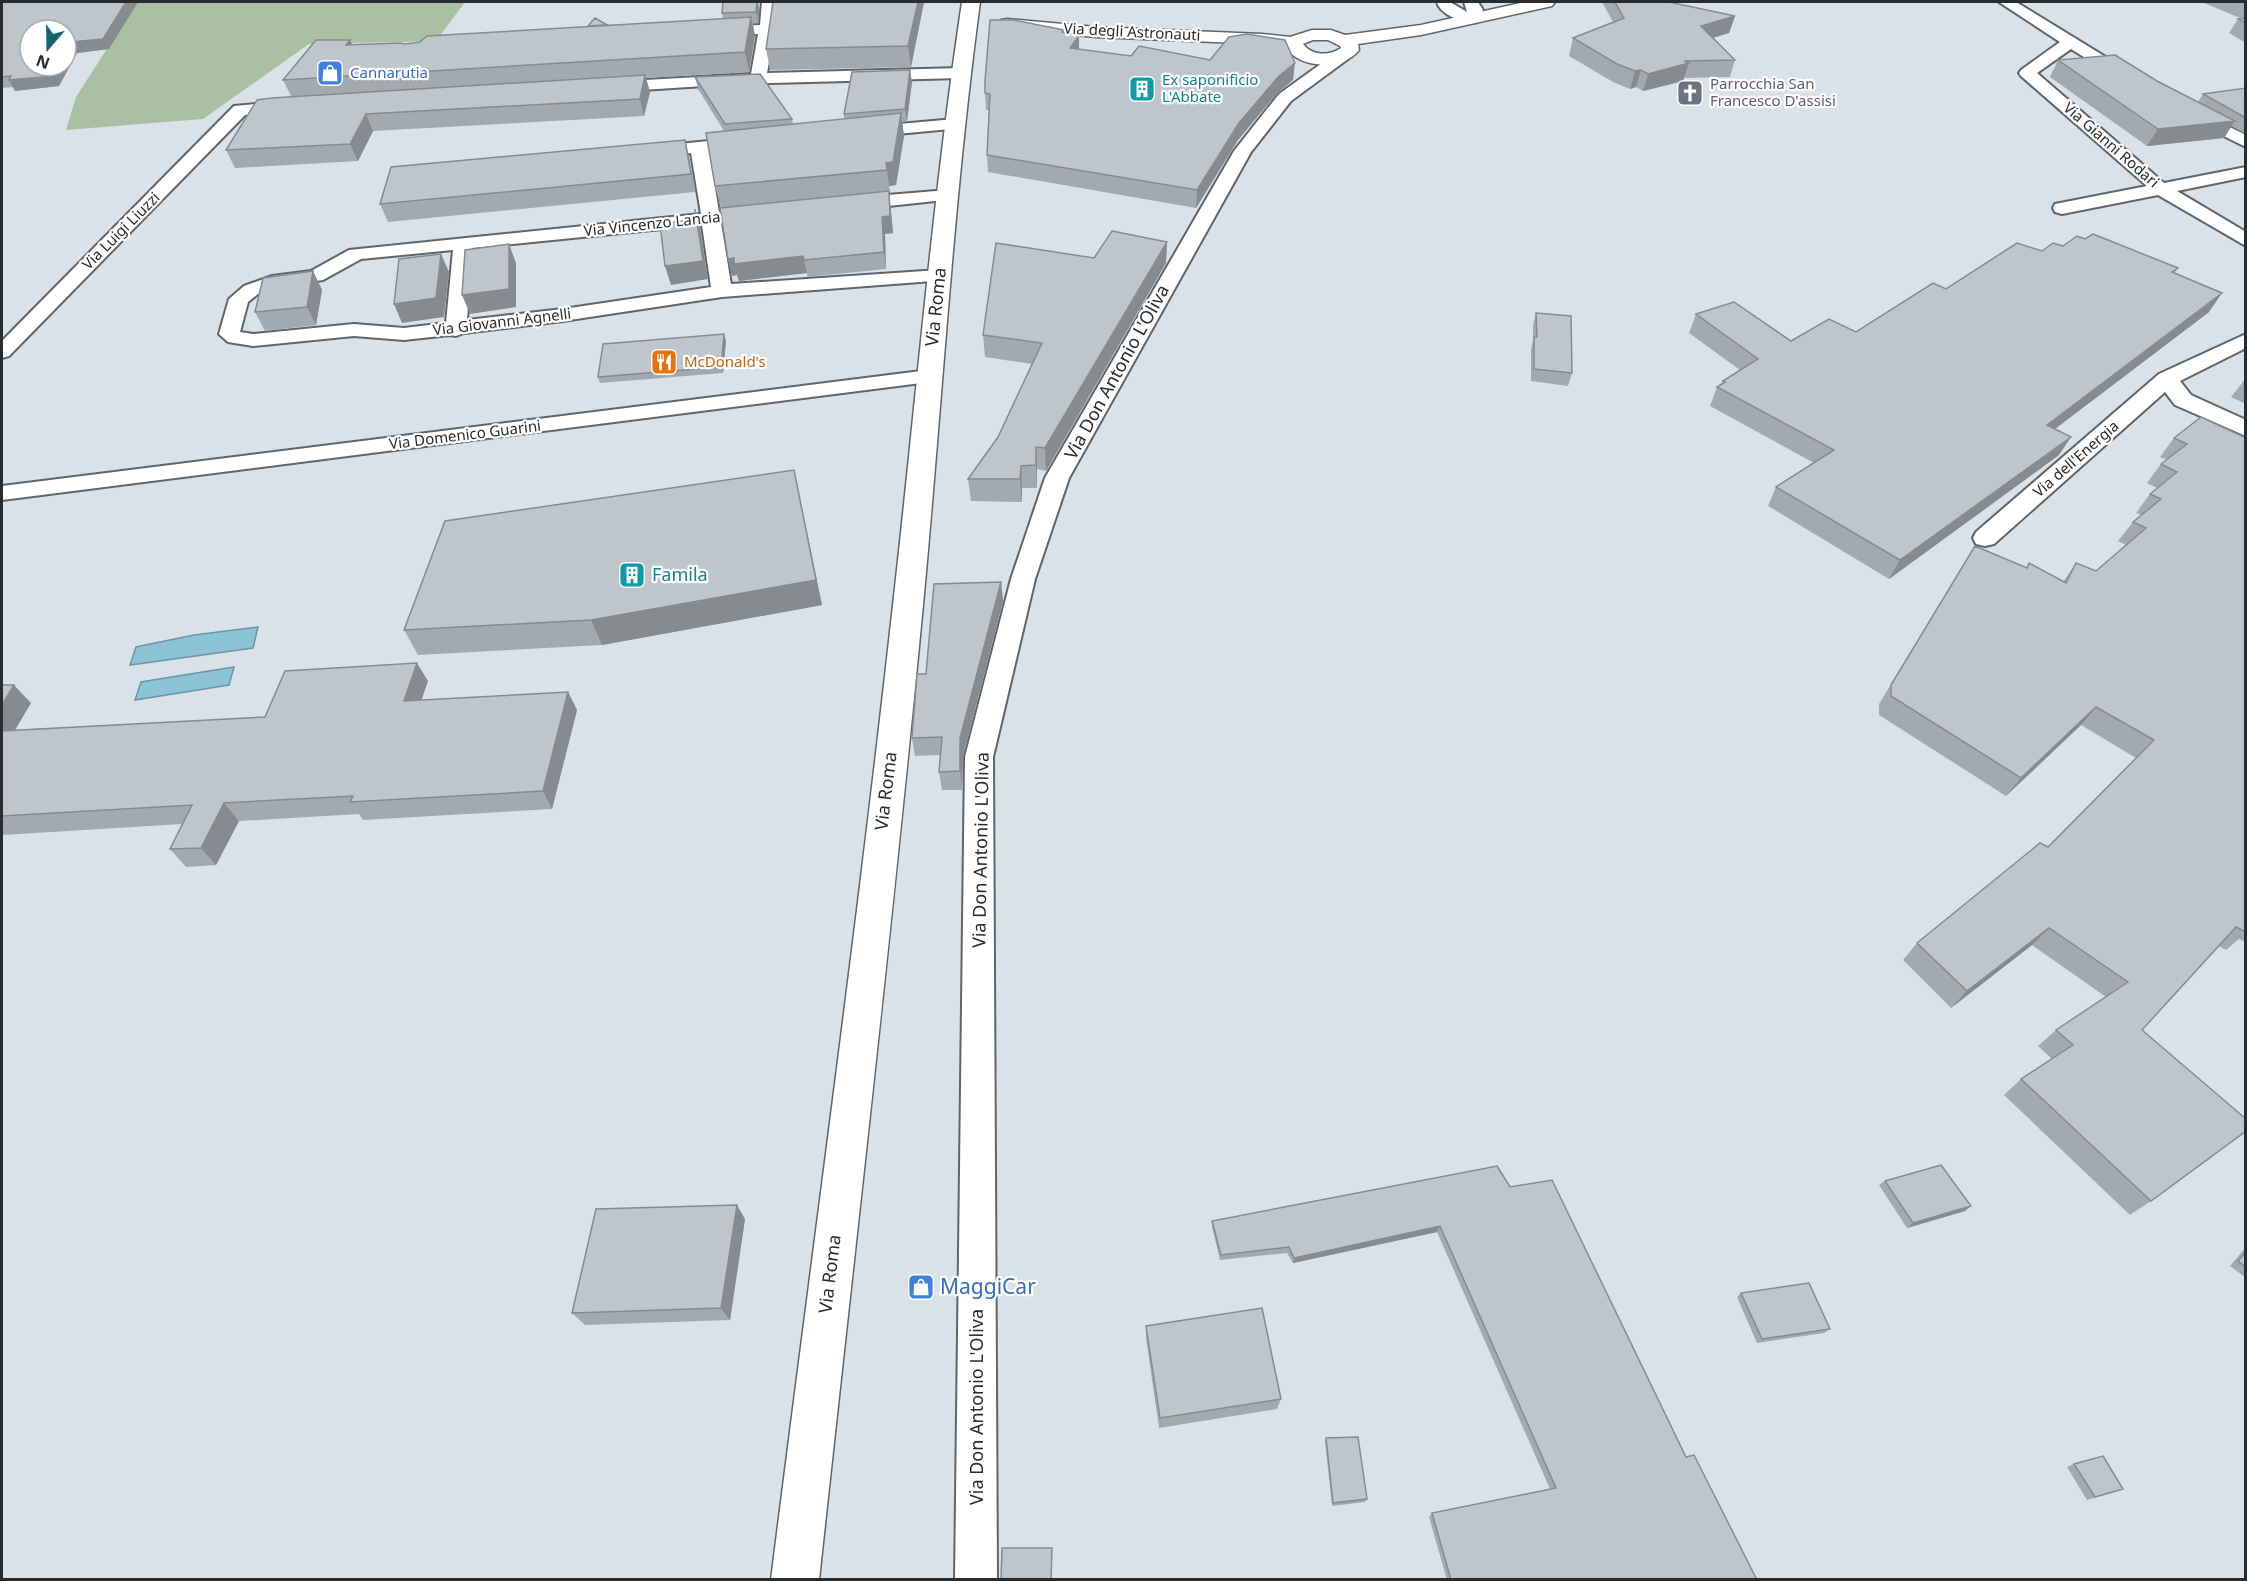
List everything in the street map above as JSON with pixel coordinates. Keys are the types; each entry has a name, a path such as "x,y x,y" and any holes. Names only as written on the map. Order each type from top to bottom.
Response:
{"street":[{"path":"758,78 770,12 769,2"},
{"path":"1421,30 1435,17 1443,2 1454,12 1514,9 1546,2"},
{"path":"1479,2 1514,9"},
{"path":"2006,2 2145,87"},
{"path":"1344,48 1421,30 1472,10"},
{"name":"Via degli Astronauti","path":"978,16 1096,32 1262,39 1324,58 1344,48"},
{"name":"Via Roma","path":"795,1580 908,606 955,124 962,73 978,16"},
{"path":"699,33 766,28"},
{"name":"Via Gianni Rodari","path":"2071,41 2027,73 2160,188 2246,240"},
{"path":"1294,90 1302,70 1297,48"},
{"name":"Via Don Antonio L'Oliva","path":"976,1580 980,757 1023,579 1057,478 1244,151 1278,103 1294,90 1332,67 1344,48"},
{"path":"593,88 758,78 962,73"},
{"path":"2175,104 2246,142"},
{"name":"Via Luigi Liuzzi","path":"2,352 240,110 309,105"},
{"path":"851,133 955,124"},
{"path":"631,153 769,140"},
{"path":"699,146 722,291"},
{"path":"2062,208 2246,172"},
{"path":"829,207 948,195"},
{"name":"Via Vincenzo Lancia","path":"356,254 781,211"},
{"path":"456,330 463,243"},
{"name":"Via Giovanni Agnelli","path":"356,254 316,276 272,282 251,290 239,299 229,334 235,338 253,340 354,330 404,334 456,330 722,291 939,276"},
{"name":"Via dell'Energia","path":"1984,538 2167,380 2246,339"},
{"name":"Via Domenico Guarini","path":"2,493 930,376"},
{"path":"2167,380 2183,400 2246,429"}],"green space":[{"path":"137,2 465,2 436,41 309,44 203,119 66,130 76,97"}],"water":[{"path":"258,627 253,648 130,665 136,647 194,635"},
{"path":"234,667 229,685 135,700 141,682"}],"building":[{"path":"2,2 126,2 103,39 78,41 78,18 18,18 18,78 31,78 9,80 11,76 2,77"},
{"path":"723,2 757,2 756,12 722,13"},
{"path":"773,2 918,2 908,46 766,49"},
{"path":"1615,2 1669,2 1735,16 1701,26 1735,60 1684,61 1689,63 1648,74 1617,64 1573,38 1624,18"},
{"path":"751,17 745,52 283,80 316,40 350,40 346,45 405,44 420,42 427,36"},
{"path":"595,18 607,25 588,26"},
{"path":"990,20 1013,20 1064,30 1062,32 1079,36 1070,48 1131,56 1139,46 1210,60 1229,37 1247,34 1285,40 1295,63 1279,76 1239,123 1197,190 987,155 990,94 985,93 985,81"},
{"path":"2115,55 2157,81 2235,121 2158,129 2058,60"},
{"path":"910,70 905,109 844,114 852,72"},
{"path":"760,74 792,119 725,124 695,77"},
{"path":"645,75 640,99 366,114 350,144 226,150 257,100"},
{"path":"2246,88 2246,118 2203,94"},
{"path":"901,113 893,162 886,163 887,170 715,186 706,133"},
{"path":"685,140 691,174 380,204 391,167"},
{"path":"889,191 890,216 882,217 884,252 804,260 803,256 734,264 734,258 728,259 720,208"},
{"path":"695,209 703,261 665,266 660,224 696,219"},
{"path":"1112,231 1167,242 1045,448 1036,447 1036,465 1021,466 1020,479 968,479 998,437 1042,343 983,335 996,243 1094,258"},
{"path":"2093,234 2178,268 2172,272 2222,293 2047,425 2071,437 1900,560 1776,487 1834,450 1717,387 1758,359 1696,314 1734,302 1791,341 1829,319 1856,332 1933,283 1946,289 2017,243 2042,251 2053,243 2063,246 2077,236 2085,239"},
{"path":"509,244 509,289 462,295 465,250"},
{"path":"441,254 436,298 394,304 399,259"},
{"path":"313,271 307,307 255,312 263,278"},
{"path":"1536,313 1571,316 1572,373 1534,369 1534,337 1537,337"},
{"name":"McDonald's","path":"724,334 721,367 598,377 603,344"},
{"path":"2201,417 2246,438 2246,932 2236,927 2142,1030 2246,1119 2246,1131 2151,1201 2021,1079 2073,1045 2056,1030 2128,982 2049,928 1967,991 1917,943 2040,843 2048,847 2154,740 2096,707 2021,778 1891,696 1891,685 1975,546 2027,568 2029,563 2066,583 2076,563 2096,571 2146,528 2133,522 2161,499 2150,494 2177,472 2161,464 2187,444 2174,438"},
{"name":"Famila","path":"794,470 816,580 591,620 404,630 445,521"},
{"path":"1001,582 960,738 960,771 939,772 942,737 912,738 917,674 926,674 934,584"},
{"path":"417,663 404,701 568,692 543,791 350,802 353,796 224,803 201,848 170,849 192,805 2,816 2,731 265,717 285,671"},
{"path":"2,685 14,685 2,705"},
{"path":"1941,1165 1971,1206 1913,1223 1885,1181"},
{"path":"1497,1166 1510,1187 1552,1180 1686,1457 1694,1455 1757,1580 1451,1580 1432,1513 1556,1488 1440,1226 1294,1258 1289,1247 1221,1255 1212,1221"},
{"path":"737,1205 721,1308 572,1313 596,1209"},
{"path":"2246,1252 2246,1267 2238,1261"},
{"path":"1809,1283 1830,1329 1762,1339 1741,1293"},
{"path":"1262,1308 1281,1399 1160,1418 1146,1326"},
{"path":"1358,1437 1367,1499 1333,1503 1326,1438"},
{"path":"2103,1456 2123,1489 2095,1497 2074,1464"},
{"path":"1002,1548 1052,1548 1051,1580 1001,1580"}],"place":[{"name":"Cannarutia","path":"330,73"},
{"name":"Ex saponificio L'Abbate","path":"1142,89"},
{"name":"Parrocchia San Francesco D'assisi","path":"1690,93"},
{"name":"McDonald's","path":"664,362"},
{"name":"Famila","path":"632,575"},
{"name":"MaggiCar","path":"921,1287"}]}
